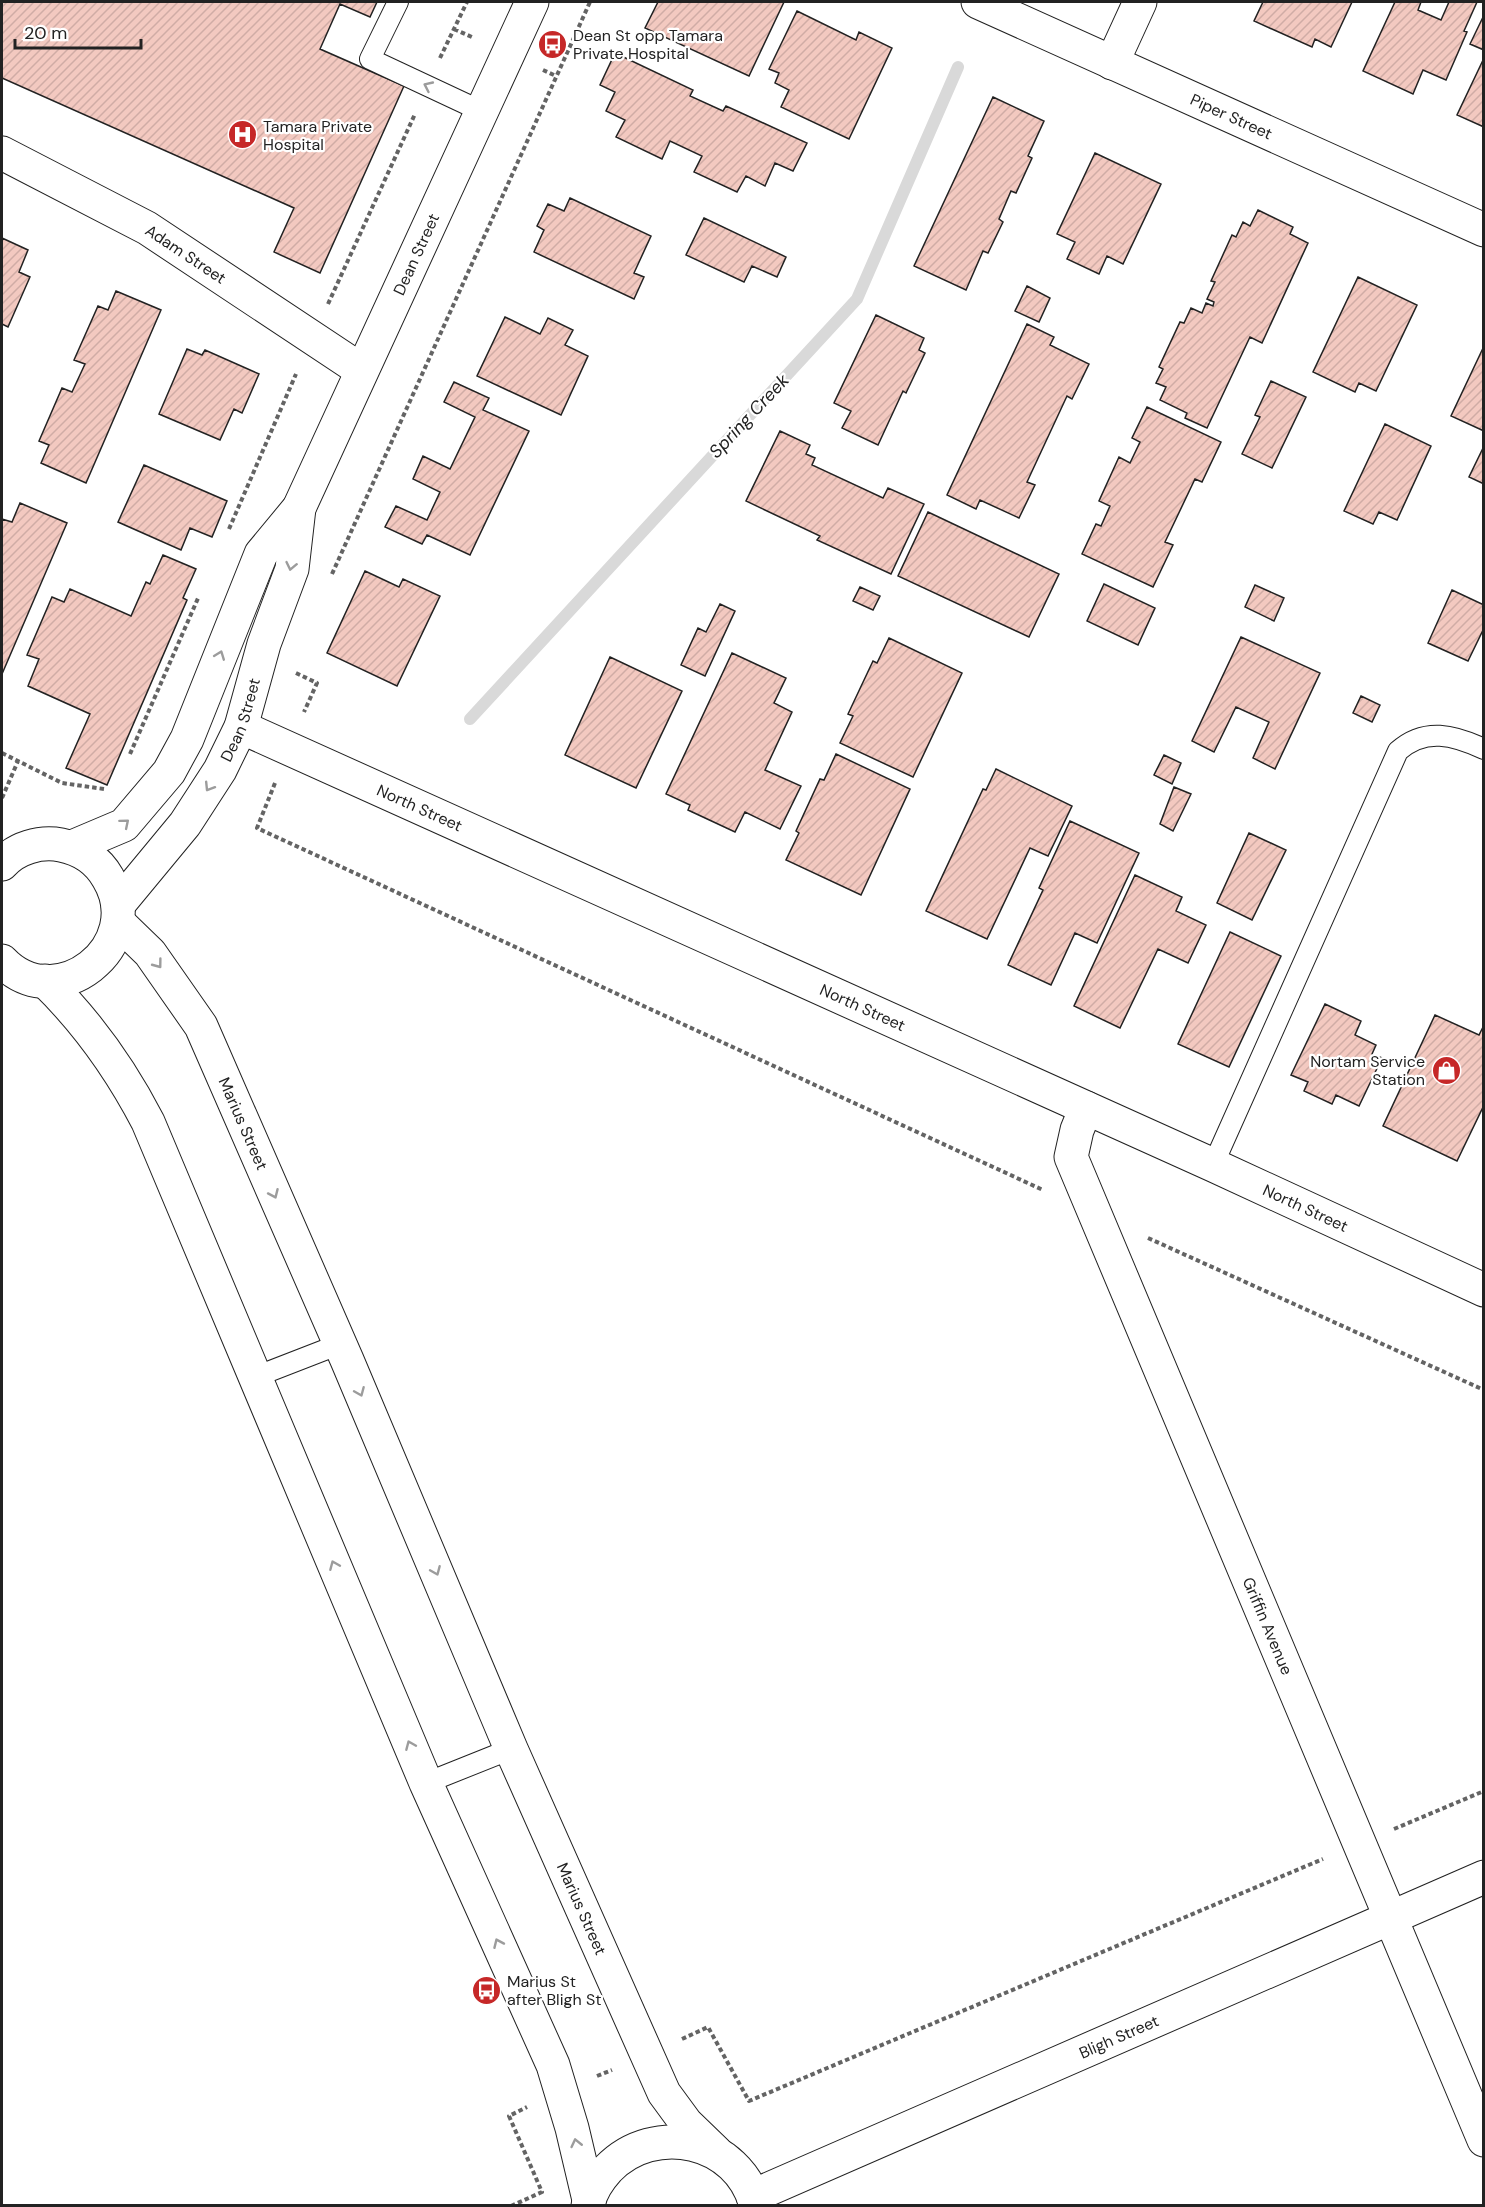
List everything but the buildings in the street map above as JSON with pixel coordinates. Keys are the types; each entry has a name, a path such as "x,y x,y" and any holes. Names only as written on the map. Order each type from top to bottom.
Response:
{"street":[{"name":"Piper Street","path":"978,2 1484,230"},
{"path":"1112,63 1140,2"},
{"name":"Dean Street","path":"2,864 23,849 57,846 124,825 169,772 187,739 261,554 299,508 481,111 524,4"},
{"name":"Adam Street","path":"2,153 147,228 361,370"},
{"name":"Dean Street","path":"45,981 65,980 85,972 101,959 112,942 118,913 185,824 220,770 241,727 264,644 292,569 299,508"},
{"name":"North Street","path":"241,727 1213,1165 1484,1290"},
{"path":"2,830 89,856 103,870 113,886 118,913"},
{"name":"Marius Street","path":"118,913 150,953 201,1026 340,1344 511,1749 664,2093 686,2123 731,2164 754,2201"},
{"path":"3,964 23,976 45,981 73,1009 104,1047 128,1083 148,1122 426,1783 548,2054 561,2092 589,2203"},
{"name":"Griffin Avenue","path":"1086,1108 1077,1130 1071,1157 1388,1918 1484,2140"},
{"name":"Bligh Street","path":"754,2201 1484,1877"},
{"path":"589,2203 601,2177 618,2159 641,2146 666,2140 692,2143 716,2152"}],"lane":[{"path":"398,2 370,59 481,111"},
{"path":"1213,1165 1398,751 1408,742 1443,734 1484,749"},
{"path":"255,1377 340,1344"},
{"path":"426,1783 511,1749"}],"path":[{"path":"327,306 466,2"},
{"path":"331,578 590,2"},
{"path":"454,29 470,36"},
{"path":"540,68 556,76"},
{"path":"225,537 299,368"},
{"path":"128,759 202,591"},
{"path":"290,670 317,683 288,748 257,828 1094,1214 1484,1390"},
{"path":"2,753 62,783 114,790"},
{"path":"2,798 18,761"},
{"path":"511,2205 542,2192 509,2116 708,2027 749,2101 1484,1791"}],"waterway":[{"name":"Spring Creek","path":"470,719 857,299 958,67"}],"place":[{"name":"Dean St opp Tamara Private Hospital","path":"552,44"},
{"name":"Tamara Private Hospital","path":"242,135"},
{"name":"Nortam Service Station","path":"1446,1070"},
{"name":"Marius St after Bligh St","path":"486,1990"}]}
